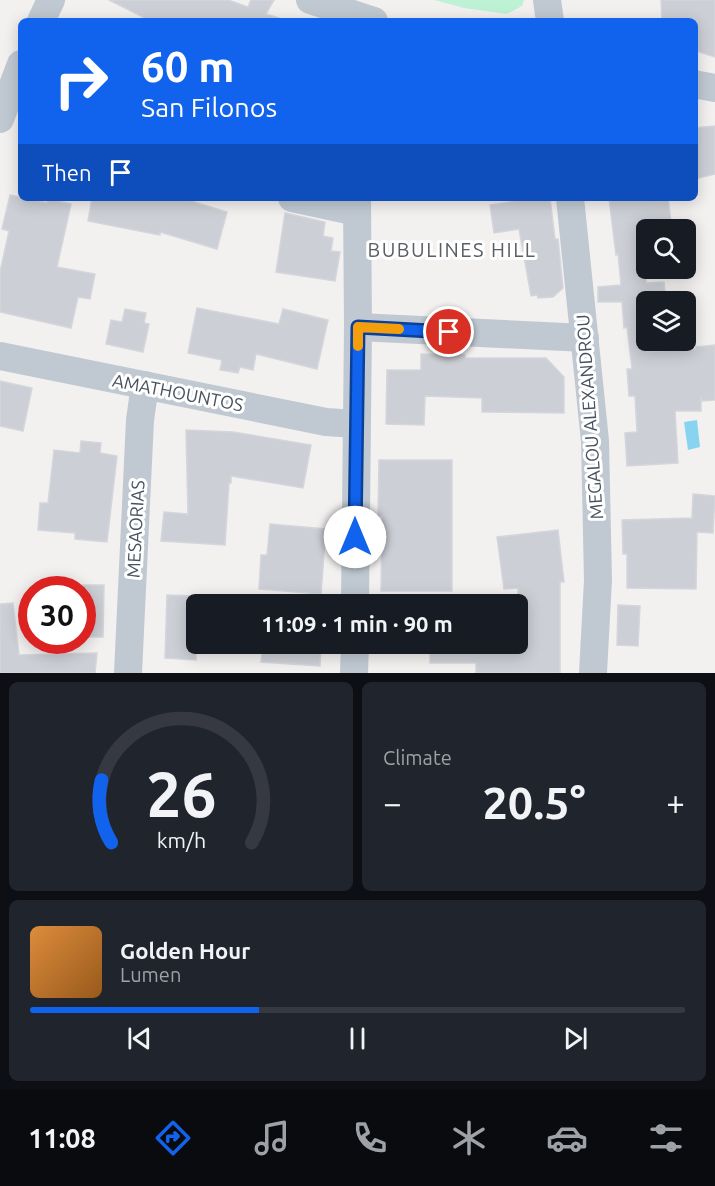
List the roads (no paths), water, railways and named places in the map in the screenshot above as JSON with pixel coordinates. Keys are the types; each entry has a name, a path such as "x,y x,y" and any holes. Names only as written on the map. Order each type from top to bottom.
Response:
{"street":[{"path":"42,18 51,0"},
{"path":"310,0 360,18"},
{"path":"546,0 549,18"},
{"path":"18,72 0,121 18,128"},
{"path":"698,85 715,88"},
{"path":"320,201 357,205 355,594"},
{"name":"MEGALOU ALEXANDROU","path":"570,201 595,441 598,580 593,673"},
{"path":"358,327 585,339"},
{"name":"AMATHOUNTOS","path":"0,356 326,422 356,424"},
{"name":"MESAORIAS","path":"128,673 140,420 145,385"},
{"path":"354,673 355,654"}],"water":[{"path":"697,420 700,447 688,450 684,422"}],"district":[{"name":"BUBULINES HILL","path":"452,249"}]}
